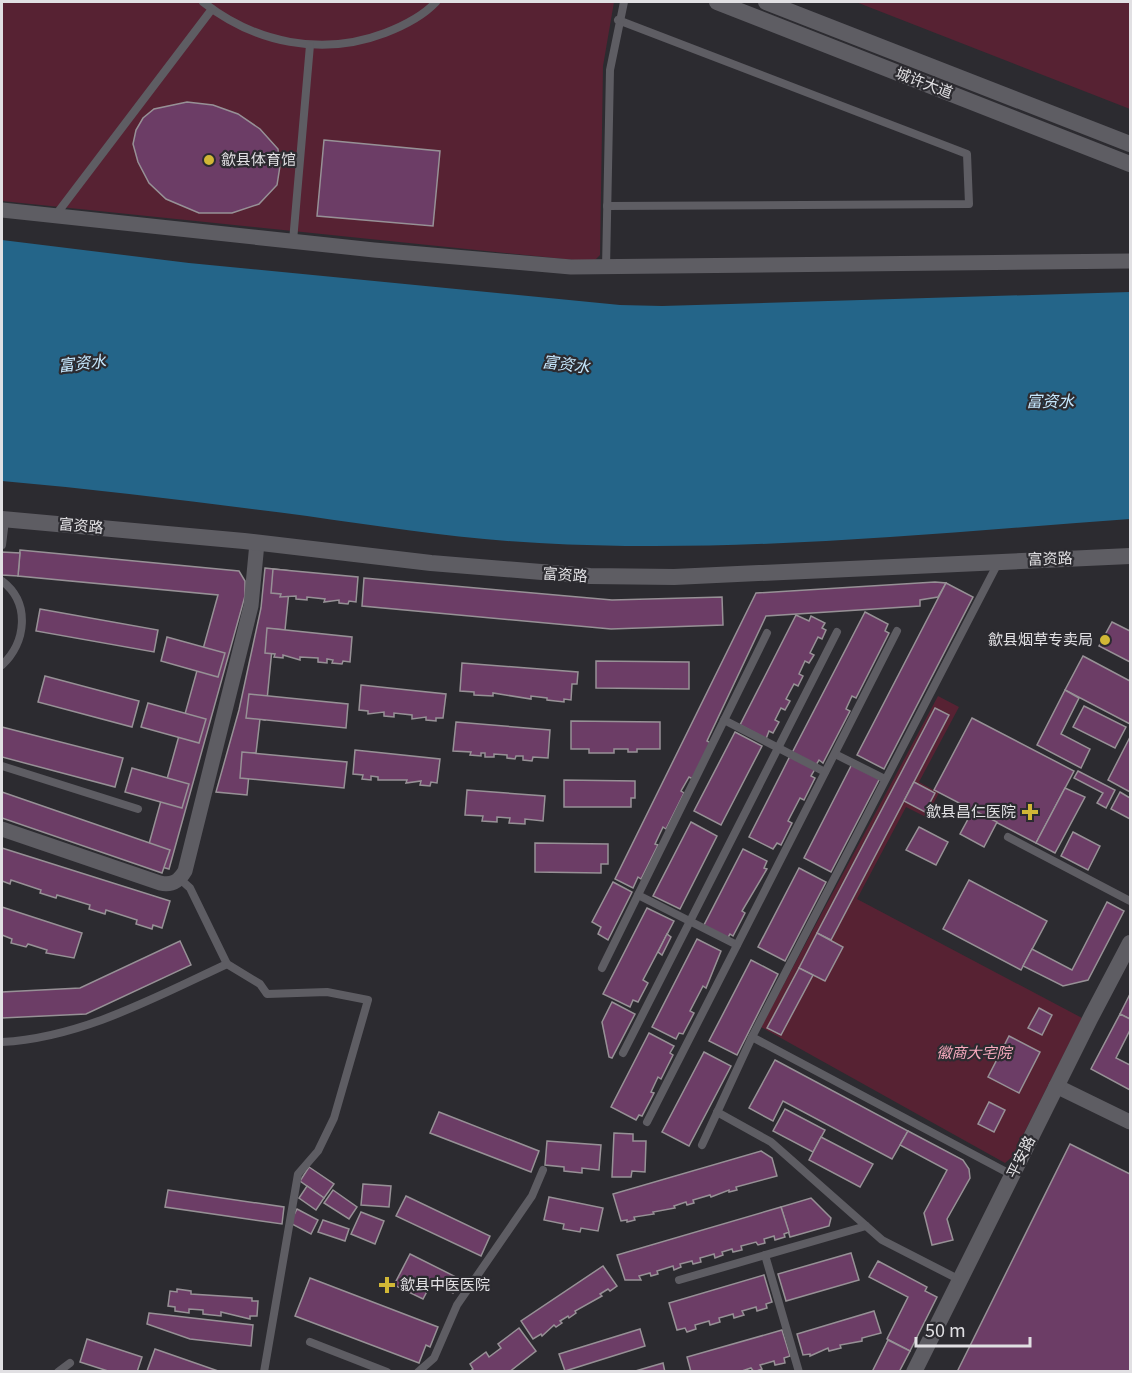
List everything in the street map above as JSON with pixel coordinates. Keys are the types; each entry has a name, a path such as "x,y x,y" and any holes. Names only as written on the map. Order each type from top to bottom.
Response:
{"street":[{"name":"城许大道","path":"717,2 1131,164"},
{"name":"城许大道","path":"766,2 1131,144"},
{"path":"2,210 293,242 571,267 1131,261"},
{"name":"富资路","path":"3,519 257,543 431,563 601,577 706,576 1131,556"},
{"path":"2,830 160,884 165,885 180,879 185,871 251,606 257,543"},
{"name":"平安路","path":"914,1371 1056,1086 1131,943"},
{"path":"1056,1086 1131,1122"}],"lane":[{"path":"203,2 254,33 273,39 310,45 335,45 376,36 413,19 436,2"},
{"path":"606,268 610,70 618,20 624,2"},
{"path":"55,217 212,9"},
{"path":"607,206 969,204 968,154 618,20"},
{"path":"293,242 310,45"},
{"path":"2,545 3,519"},
{"path":"702,1145 752,1037 999,561"},
{"path":"2,581 18,602 22,622 18,643 2,665"},
{"path":"647,1122 897,631"},
{"path":"623,1053 837,632"},
{"path":"602,968 767,633"},
{"path":"724,720 825,772"},
{"path":"835,754 885,779"},
{"path":"2,766 138,809"},
{"path":"1008,837 1131,901"},
{"path":"180,879 190,888 227,964 260,984 267,994 327,992 368,1000 334,1118 318,1151 298,1174 264,1371"},
{"path":"638,895 737,945"},
{"path":"2,1042 77,1029 132,1008 227,964"},
{"path":"752,1037 1012,1175"},
{"path":"717,1112 771,1142 866,1226 894,1247 960,1280"},
{"path":"417,1371 434,1358 457,1305 487,1265 532,1196 543,1170"},
{"path":"679,1280 866,1226"},
{"path":"765,1255 799,1371"},
{"path":"310,1342 387,1371"},
{"path":"58,1371 70,1363"}],"green space":[{"path":"2,2 614,2 603,66 600,255 593,262 2,201"},
{"path":"856,2 1130,2 1130,109"},
{"name":"徽商大宅院","path":"938,696 959,707 919,782 939,793 926,817 906,807 857,899 1082,1018 1012,1157 1005,1163 761,1027"}],"water":[{"name":"富资水","path":"2,240 189,263 620,305 662,306 1130,292 1130,519 909,536 761,544 613,546 452,536 193,502 2,481"}],"building":[{"name":"歙县体育馆","path":"187,102 213,105 238,114 260,129 278,149 280,166 277,185 259,204 232,213 199,213 166,199 149,183 138,162 133,144 136,130 143,118 154,109"},
{"path":"324,140 440,151 433,226 317,216"},
{"path":"20,550 239,571 245,581 245,596 169,869 144,862 218,595 18,576"},
{"path":"2,552 20,553 18,576 2,575"},
{"path":"265,568 291,571 285,630 274,629 265,720 260,719 256,753 251,753 247,795 216,792 239,710 261,608"},
{"path":"273,569 358,577 356,602 349,601 348,604 339,603 339,600 324,602 325,599 280,597 281,594 271,593"},
{"path":"364,578 612,600 722,597 723,625 611,629 362,606"},
{"path":"946,583 938,597 920,600 920,606 766,616 707,741 711,743 693,779 689,777 681,791 684,793 666,829 663,827 655,844 658,845 641,879 638,877 633,888 615,879 756,593"},
{"path":"946,583 973,597 884,769 857,755"},
{"path":"40,609 158,630 154,652 36,631"},
{"path":"865,612 888,624 885,631 889,633 856,698 852,696 846,709 850,711 823,763 819,760 816,765 792,753"},
{"path":"796,615 809,621 811,616 825,623 822,628 826,630 822,639 818,637 810,653 814,655 809,663 805,661 799,674 803,676 798,686 794,684 786,699 790,701 785,710 781,708 775,720 779,722 773,733 769,731 766,739 740,725"},
{"path":"1112,622 1130,631 1130,662 1099,646"},
{"path":"267,628 352,637 350,662 332,663 333,660 327,659 327,663 318,662 318,658 300,657 300,660 283,655 283,658 274,657 275,654 265,653"},
{"path":"167,637 225,653 218,677 161,661"},
{"path":"1083,656 1130,681 1130,724 1065,690"},
{"path":"596,661 689,662 689,689 596,688"},
{"path":"462,663 578,672 577,684 572,684 571,700 564,699 564,702 547,700 547,698 531,696 531,699 493,693 493,696 474,695 474,692 460,691"},
{"path":"45,676 139,701 132,727 38,702"},
{"path":"361,685 446,694 443,718 436,718 436,721 426,720 426,717 412,719 412,715 394,713 394,717 384,716 384,712 368,714 368,711 359,710"},
{"path":"1065,690 1079,698 1061,734 1090,749 1081,768 1037,745"},
{"path":"249,694 348,704 346,728 246,718"},
{"path":"148,703 206,719 199,743 141,727"},
{"path":"1084,706 1126,727 1115,748 1073,727"},
{"path":"935,708 949,715 831,940 817,933"},
{"path":"972,718 1074,771 1036,843 934,790"},
{"path":"571,721 660,722 660,749 637,749 637,752 628,752 628,749 614,749 614,753 589,753 589,749 571,749"},
{"path":"456,722 550,730 548,758 533,757 532,761 523,760 523,756 516,756 515,759 507,758 507,755 494,754 494,757 485,757 485,753 481,753 481,756 470,755 471,752 453,751"},
{"path":"2,727 123,758 115,787 2,757"},
{"path":"735,732 762,746 721,825 694,811"},
{"path":"1130,737 1130,792 1108,780"},
{"path":"355,750 440,759 437,783 431,782 430,786 420,785 421,781 406,783 407,780 378,780 378,777 371,776 371,780 362,779 363,775 353,774"},
{"path":"242,752 347,762 344,788 240,778"},
{"path":"790,756 815,769 811,776 815,778 804,800 800,798 788,821 792,823 781,845 777,843 773,849 749,837"},
{"path":"852,764 880,778 831,872 804,858"},
{"path":"132,768 189,784 182,808 125,792"},
{"path":"1078,771 1115,790 1106,808 1097,803 1103,793 1074,778"},
{"path":"564,780 635,781 635,798 631,798 631,807 564,807"},
{"path":"914,782 935,793 925,812 904,801"},
{"path":"1065,788 1085,797 1055,853 1036,843"},
{"path":"467,790 545,796 543,821 525,819 525,824 509,823 510,818 497,817 497,822 482,821 483,816 465,815"},
{"path":"2,792 170,850 162,873 2,818"},
{"path":"1120,792 1130,798 1130,819 1111,809"},
{"path":"973,810 997,822 984,847 960,834"},
{"path":"691,822 717,836 680,909 653,896"},
{"path":"919,827 948,842 936,865 906,850"},
{"path":"1073,832 1100,846 1088,870 1061,856"},
{"path":"535,843 608,844 608,864 601,864 601,873 535,872"},
{"path":"2,848 170,901 162,928 153,925 152,929 136,924 137,920 106,910 105,914 89,909 90,905 57,895 56,898 40,893 41,890 11,880 10,884 2,881"},
{"path":"743,849 767,861 764,868 767,869 742,911 745,913 733,936 730,934 727,939 703,927"},
{"path":"799,868 826,882 785,961 758,947"},
{"path":"969,880 1047,921 1021,970 943,929"},
{"path":"613,882 632,892 608,940 598,934 601,927 592,922"},
{"path":"1107,902 1124,911 1088,980 1063,986 1023,966 1032,949 1072,970"},
{"path":"2,907 82,933 74,958 46,953 47,950 28,944 26,947 11,943 12,939 2,935"},
{"path":"647,908 674,921 643,980 648,983 638,1002 633,1000 630,1007 603,994"},
{"path":"817,933 843,947 825,981 799,968"},
{"path":"667,934 671,937 662,955 658,952"},
{"path":"697,939 721,951 706,988 703,986 690,1011 694,1013 683,1034 679,1033 676,1039 652,1027"},
{"path":"180,941 191,965 86,1014 2,1018 2,992 80,988"},
{"path":"751,960 778,974 737,1055 709,1041"},
{"path":"799,968 813,975 781,1035 767,1028"},
{"path":"1130,994 1130,1019 1120,1014"},
{"path":"612,1002 635,1014 612,1058 609,1057 602,1022"},
{"path":"1039,1008 1052,1015 1042,1035 1028,1028"},
{"path":"1120,1014 1130,1019 1130,1030 1116,1058 1130,1065 1130,1090 1091,1069"},
{"path":"649,1033 674,1046 670,1053 673,1055 661,1079 658,1077 651,1092 654,1093 642,1116 639,1115 636,1120 611,1107"},
{"path":"1009,1036 1040,1052 1019,1093 988,1077"},
{"path":"704,1052 731,1066 689,1146 662,1132"},
{"path":"775,1060 908,1131 892,1159 783,1101 773,1121 749,1108"},
{"path":"989,1102 1005,1110 994,1132 978,1124"},
{"path":"785,1109 825,1130 813,1152 773,1131"},
{"path":"439,1112 539,1151 531,1172 430,1133"},
{"path":"908,1131 963,1160 969,1169 970,1178 947,1219 953,1240 932,1245 924,1213 947,1170 900,1145"},
{"path":"614,1133 633,1134 633,1141 646,1141 645,1172 632,1171 631,1177 612,1177"},
{"path":"821,1137 873,1164 860,1187 809,1160"},
{"path":"547,1141 601,1145 599,1170 582,1168 582,1173 564,1171 564,1167 545,1165"},
{"path":"1070,1144 1130,1174 1130,1372 957,1372"},
{"path":"761,1151 772,1158 777,1176 736,1187 737,1190 693,1200 694,1203 687,1205 686,1202 674,1206 675,1208 634,1217 635,1220 621,1221 613,1194"},
{"path":"309,1167 334,1184 324,1198 300,1181"},
{"path":"363,1184 391,1186 389,1207 361,1205"},
{"path":"307,1186 324,1198 316,1210 299,1198"},
{"path":"168,1190 284,1207 282,1224 165,1207"},
{"path":"333,1190 357,1207 349,1219 324,1203"},
{"path":"406,1196 490,1236 481,1256 396,1216"},
{"path":"549,1197 603,1208 598,1231 581,1228 580,1232 563,1229 564,1224 544,1220"},
{"path":"811,1198 831,1218 829,1226 790,1237 781,1207"},
{"path":"781,1207 789,1232 784,1234 785,1237 775,1240 774,1236 764,1239 765,1243 758,1245 756,1242 741,1246 742,1250 733,1252 732,1249 722,1252 723,1255 715,1258 714,1254 700,1258 701,1262 693,1264 692,1261 680,1264 681,1267 674,1270 673,1266 657,1271 658,1274 651,1276 650,1273 639,1276 641,1280 625,1280 617,1255"},
{"path":"297,1209 318,1220 311,1234 290,1223"},
{"path":"361,1212 384,1221 375,1244 351,1234"},
{"path":"323,1220 349,1229 345,1241 318,1232"},
{"path":"851,1253 859,1280 786,1301 778,1274"},
{"path":"410,1254 460,1279 453,1293 432,1282 423,1299 394,1285"},
{"path":"878,1261 927,1287 925,1291 937,1297 910,1351 887,1339 908,1297 869,1277"},
{"path":"603,1266 617,1286 600,1294 602,1296 575,1311 576,1313 569,1318 568,1316 560,1321 562,1323 556,1327 554,1325 542,1336 541,1334 533,1339 521,1321"},
{"path":"764,1275 772,1302 766,1304 767,1308 757,1311 756,1307 742,1311 744,1315 734,1318 733,1314 719,1318 720,1322 710,1325 709,1321 695,1325 696,1329 687,1332 685,1328 677,1330 669,1303"},
{"path":"310,1278 438,1327 430,1347 426,1345 419,1363 295,1316"},
{"path":"177,1289 191,1291 191,1294 252,1298 252,1301 258,1301 257,1316 250,1316 250,1319 221,1312 221,1316 203,1314 203,1310 189,1309 189,1313 175,1311 175,1307 168,1306 170,1291 177,1292"},
{"path":"874,1311 881,1333 862,1338 862,1341 840,1345 841,1348 829,1351 828,1348 810,1356 810,1354 803,1355 797,1334"},
{"path":"149,1313 253,1325 251,1346 190,1339 147,1324"},
{"path":"519,1328 536,1351 509,1372 469,1372 473,1369 470,1364 486,1352 489,1357 501,1348 498,1344"},
{"path":"640,1329 645,1346 565,1371 559,1354"},
{"path":"782,1330 790,1356 784,1358 785,1363 775,1365 774,1361 760,1365 762,1369 754,1372 751,1368 739,1372 691,1372 687,1357"},
{"path":"87,1339 142,1357 137,1372 111,1372 80,1362"},
{"path":"888,1340 910,1351 899,1372 872,1372"},
{"path":"155,1349 221,1372 147,1371"},
{"path":"663,1363 665,1372 632,1372"}],"place":[{"name":"歙县体育馆","path":"209,160"},
{"name":"歙县烟草专卖局","path":"1105,640"},
{"name":"歙县昌仁医院","path":"1030,812"},
{"name":"歙县中医医院","path":"387,1285"}]}
